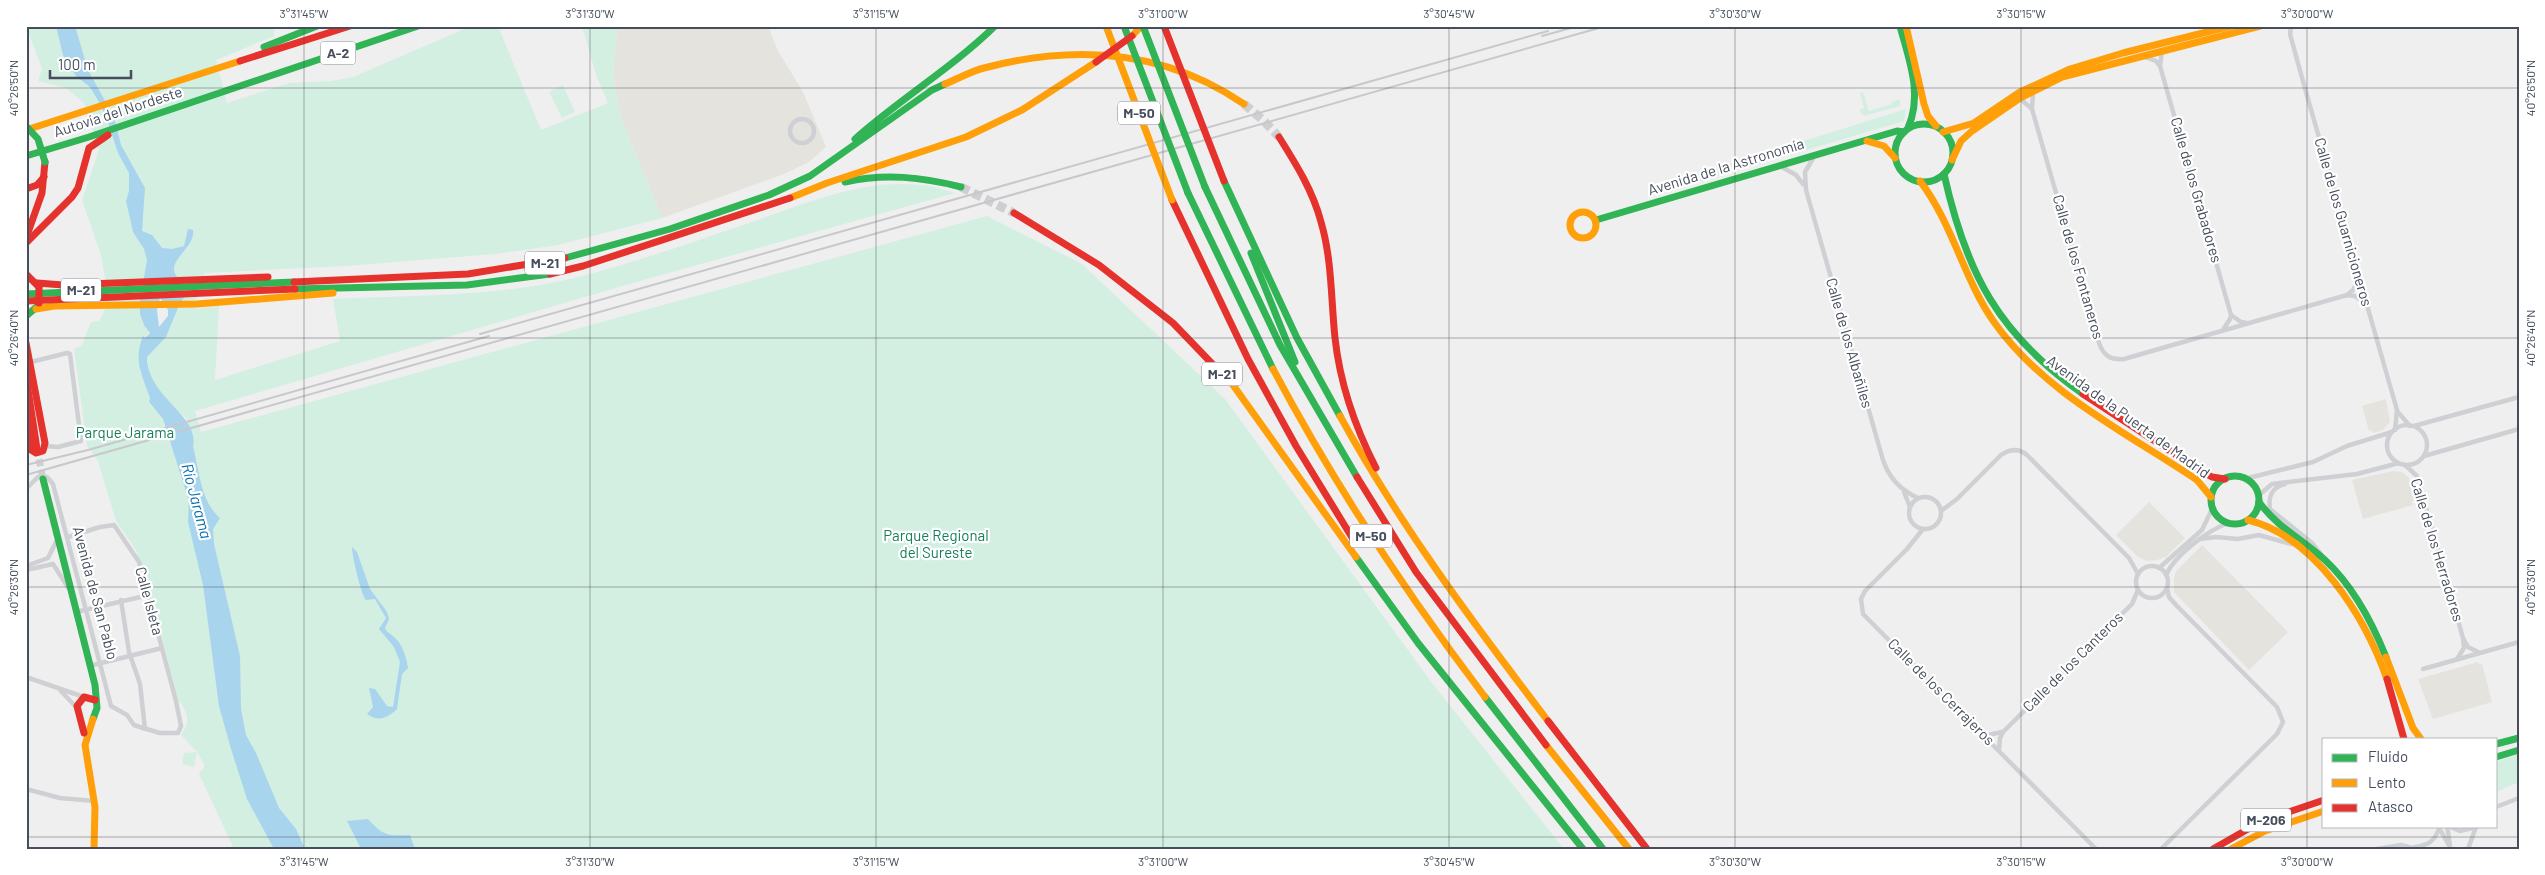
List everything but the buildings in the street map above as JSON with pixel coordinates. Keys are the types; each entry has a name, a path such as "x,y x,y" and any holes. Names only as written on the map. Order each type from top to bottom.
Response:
{"main road":[{"path":"239,60 267,46 317,26"},
{"name":"Autovía del Nordeste","path":"26,128 80,113 239,60 350,26"},
{"name":"Autovía del Nordeste","path":"26,156 90,140 128,124 418,26"},
{"path":"836,158 885,112 972,48 995,26"},
{"name":"M-50","path":"1106,26 1172,200 1248,359 1296,446 1380,586 1418,643 1583,849"},
{"name":"M-50","path":"1124,26 1188,193 1225,276 1264,354 1312,440 1355,512 1450,651 1603,849"},
{"name":"M-21","path":"793,197 851,175 966,137 1022,110 1096,62 1133,35 1142,26"},
{"name":"M-50","path":"1142,26 1205,186 1260,305 1298,376 1416,572 1530,724 1629,849"},
{"name":"M-50","path":"1164,26 1224,181 1297,338 1341,420 1449,587 1500,658 1647,849"},
{"path":"1896,159 1897,143 1914,117 1915,108 1909,63 1900,26"},
{"path":"1906,26 1928,116 1936,127 1943,132 1951,145 1952,160"},
{"path":"1943,132 1968,126 2067,68 2177,40 2260,26"},
{"path":"1864,141 1884,146 1896,159 1903,173 1920,181 1936,179 1944,174 1961,141 2017,97 2033,92 2062,77 2161,53 2231,30"},
{"name":"M-21","path":"26,294 438,275 506,270 552,262 661,232 769,195 810,176 932,90 982,68 1035,56 1091,53 1159,64 1188,72 1219,87 1244,104"},
{"path":"1906,130 1917,125 1936,127"},
{"path":"26,128 40,144 45,162 42,193 26,238"},
{"name":"Avenida de la Astronomía","path":"1596,220 1897,131 1906,130"},
{"path":"1278,137 1298,166 1314,201 1325,235 1341,374 1356,426 1392,499"},
{"path":"26,243 72,197 78,188 90,140"},
{"path":"26,189 41,182 45,171"},
{"name":"Avenida de la Puerta de Madrid","path":"1944,174 1954,216 1972,264 1995,308 2016,337 2050,369 2084,393 2201,471 2225,479"},
{"name":"M-21","path":"236,284 422,286 508,281 575,268 793,197 850,181 893,176 914,176 961,187"},
{"path":"1224,181 1269,301 1295,362 1298,376"},
{"name":"Avenida de la Puerta de Madrid","path":"1920,181 1934,199 1979,296 1994,322 2010,343 2045,376 2197,480 2211,497"},
{"name":"M-21","path":"1014,213 1099,265 1173,323 1234,385 1380,586"},
{"path":"27,275 38,286 38,306"},
{"path":"38,286 63,285 134,288"},
{"path":"27,316 38,306 136,306 422,286"},
{"name":"M-21","path":"26,301 134,288"},
{"path":"26,343 31,362 35,447"},
{"path":"26,376 35,447"},
{"path":"26,420 35,447"},
{"path":"2258,499 2253,515 2248,520 2234,524 2218,518 2212,509 2211,497 2218,483 2232,477 2244,479 2252,484 2258,499 2269,516 2311,547 2333,567 2368,614 2383,645 2414,728 2420,738"},
{"name":"Avenida de San Pablo","path":"42,479 92,677 95,700"},
{"path":"2248,520 2263,524 2284,535 2327,574 2347,597 2376,648 2404,738"},
{"path":"92,677 91,687 86,697 79,700 78,711 85,735 85,759 94,801 94,849"},
{"path":"85,735 91,717 97,711 95,700 86,697"},
{"path":"78,711 82,717 91,717"},
{"path":"2498,743 2519,738"},
{"path":"2498,756 2519,750"},
{"name":"M-206","path":"2213,849 2262,821 2322,801"},
{"name":"M-206","path":"2231,849 2265,831 2322,812"}],"street":[{"path":"2231,30 2240,26"},
{"name":"Calle de los Guarnicioneros","path":"2285,26 2290,34 2397,410 2394,431"},
{"name":"Calle de los Guarnicioneros","path":"2290,34 2291,26"},
{"path":"2161,53 2169,43 2177,40"},
{"name":"Calle de los Grabadores","path":"2161,53 2160,66 2231,315"},
{"path":"2145,57 2156,61 2160,66"},
{"name":"Calle de los Fontaneros","path":"2033,92 2032,109 2099,343 2105,354 2110,358 2124,359 2347,295"},
{"path":"2017,97 2032,109"},
{"path":"803,119 811,123 814,134 810,140 799,144 792,139 789,131 795,121 803,119"},
{"name":"Calle de los Albañiles","path":"1815,155 1805,172 1806,190 1882,460 1890,476 1903,491 1910,507"},
{"name":"Calle de los Albañiles","path":"1780,166 1796,175 1806,190"},
{"path":"2347,295 2353,290 2359,278"},
{"path":"2347,295 2355,296 2366,302"},
{"path":"2222,331 2231,315 2241,322 2250,323"},
{"path":"31,362 67,353 70,354 81,441 58,447 35,447"},
{"path":"2244,479 2313,462 2347,446 2394,431 2519,397"},
{"name":"Calle de los Guarnicioneros","path":"2397,410 2412,426"},
{"path":"2412,426 2422,432 2427,441 2424,456"},
{"path":"2258,499 2272,484 2358,474 2399,463 2412,464 2424,456 2519,429"},
{"path":"2394,431 2388,440 2388,449 2392,457 2399,463"},
{"path":"1941,511 1933,499 1918,498 1910,507 1911,521 1923,529 1936,524 1941,511 1958,499 2001,455 2008,451 2018,450 2032,459 2129,558 2138,574"},
{"name":"Calle de los Herradores","path":"2405,464 2417,476 2463,638 2464,648 2457,659"},
{"name":"Avenida de San Pablo","path":"26,489 38,477 43,476 50,480 68,537 111,706 127,715 134,725 145,729"},
{"path":"2294,482 2280,485 2274,490 2269,502 2275,514 2312,543 2333,567"},
{"name":"Calle de los Albañiles","path":"1903,491 1918,498"},
{"path":"2166,588 2160,596 2150,598 2138,590 2136,582 2138,574 2145,568 2159,568 2202,530 2212,509"},
{"path":"2161,849 2277,734 2283,722 2277,707 2176,605 2169,597 2166,588 2166,575 2170,568 2200,539 2212,530 2228,523"},
{"name":"Calle Isleta","path":"68,537 100,527 114,526 139,562 176,701 181,730 173,734 145,729"},
{"name":"Calle de los Cerrajeros","path":"1923,529 1907,550 1865,591 1861,599 1861,609 1866,617 2096,849"},
{"path":"2200,539 2216,537 2238,539 2259,535 2296,546"},
{"path":"26,568 48,558 57,540"},
{"path":"26,568 50,564 55,565 69,590"},
{"path":"2159,568 2166,575"},
{"name":"Calle de los Canteros","path":"2003,732 2132,604 2138,590"},
{"path":"76,612 149,595"},
{"path":"121,600 130,656 140,684 145,729"},
{"name":"Calle de los Herradores","path":"2463,638 2468,647 2479,653"},
{"path":"2423,669 2519,642"},
{"path":"89,666 162,648"},
{"path":"26,677 86,697"},
{"path":"57,688 69,698 78,711"},
{"path":"1984,736 2003,732"},
{"path":"2000,752 2000,738 2003,732"},
{"path":"26,789 60,798 94,801"},
{"path":"2498,806 2519,798"},
{"path":"2439,828 2451,849"},
{"path":"2377,849 2401,845 2416,848 2427,845 2435,839 2439,828"},
{"path":"2448,828 2451,849"},
{"path":"2453,828 2460,831 2472,828"},
{"path":"2468,849 2476,828"}],"shaded area":[{"path":"617,26 768,26 778,51 803,92 826,147 809,162 784,174 662,218 620,116 613,75"},
{"path":"2386,399 2390,422 2383,430 2373,433 2372,430 2369,431 2362,406"},
{"path":"2393,471 2402,472 2409,478 2415,500 2412,501 2413,505 2363,519 2352,480"},
{"path":"2149,502 2185,538 2166,557 2147,561 2138,557 2116,535"},
{"path":"2202,545 2288,632 2249,670 2174,592 2176,571"},
{"path":"2478,662 2479,665 2482,664 2492,702 2433,719 2418,679"}],"green space":[{"name":"Parque Regional del Sureste","path":"26,26 274,26 274,36 216,60 227,103 289,83 332,81 353,77 471,26 498,26 541,130 608,103 596,75 582,26 617,26 613,75 620,116 662,218 558,245 495,254 346,266 205,273 197,294 196,309 219,306 215,380 340,341 333,299 482,292 541,285 634,261 846,191 900,184 928,186 955,193 633,283 195,411 201,432 987,216 1082,264 1225,399 1432,683 1564,849 234,849 199,774 205,766 197,752 181,735 186,726 187,717 178,700 155,610 136,550 116,521 98,461 87,446 74,349 82,345 91,322 99,321 105,310 105,278 101,255 82,200 99,149 84,103 66,88 38,81 42,69","holes":["160,295 186,295 180,303 166,337 147,357 150,376 160,393 186,418 191,434 169,441 163,419 149,403 150,398 140,371 143,337 145,338 150,330 144,325 140,314"]},
{"path":"563,85 575,112 562,118 549,92"},
{"path":"1863,92 1869,111 1892,104 1891,102 1900,99 1900,106 1864,116 1859,110 1864,108 1860,93"},
{"path":"1906,109 1904,121 1702,181 1694,180 1691,176"},
{"path":"197,752 194,767 182,764 184,753"},
{"path":"2519,754 2519,782 2498,791 2498,761"}],"water":[{"name":"Río Jarama","path":"56,26 75,26 88,70 114,117 121,145 145,188 142,231 152,235 162,248 172,249 184,246 188,229 193,230 193,236 175,264 174,270 186,295 180,303 166,337 147,357 149,371 155,384 182,415 193,435 193,447 199,476 208,503 220,518 213,529 214,544 240,656 241,709 246,735 256,753 279,808 296,829 305,849 274,849 247,799 231,749 219,706 203,585 188,522 189,501 163,419 149,402 150,398 140,368 140,345 143,336 145,338 150,333 144,325 140,314 140,301 147,260 144,249 133,232 126,201 129,191 129,173 118,153 107,119 99,102 90,87 76,76 63,55","holes":["160,298 168,310 168,316 159,327 157,310"]},
{"path":"352,547 357,552 370,589 387,612 389,619 385,628 397,640 404,651 408,668 402,674 397,709 383,718 371,717 367,714 373,707 369,688 375,689 387,706 393,707 400,662 394,647 379,629 386,618 375,599 366,600 364,597 357,575"},
{"path":"368,819 386,834 410,835 415,849 361,849 347,821"}],"tunnel":[{"path":"1244,104 1279,137"},
{"path":"961,187 1014,213"},
{"path":"37,449 43,479"}],"railway":[{"path":"1542,36 1578,26"},
{"path":"26,475 1606,26"},
{"path":"480,334 1548,31"},
{"path":"26,465 88,450 489,336"}],"traffic: fast":[{"path":"264,47 317,26"},
{"path":"26,156 89,137 418,26"},
{"path":"855,139 961,56 995,26"},
{"path":"1124,26 1188,193"},
{"path":"1143,26 1205,187"},
{"path":"1900,26 1913,77 1914,102 1908,128"},
{"path":"565,258 670,229 769,195 810,176 932,90 945,84"},
{"path":"1924,124 1935,126 1948,137 1953,153 1951,164 1940,177 1924,182 1913,180 1900,169 1895,153 1897,142 1908,129 1924,124"},
{"path":"26,126 38,139 45,162"},
{"path":"1596,220 1897,131 1904,132"},
{"path":"1944,174 1963,242 1975,271 1990,299 2007,324 2029,348 2083,394"},
{"path":"845,182 860,179 903,177 961,187"},
{"path":"1224,181 1297,338 1340,416"},
{"path":"1205,187 1280,345 1357,477"},
{"path":"1188,193 1273,369"},
{"path":"1251,253 1295,362"},
{"path":"295,289 467,285 550,274"},
{"path":"26,294 294,282"},
{"path":"26,316 39,305"},
{"path":"2235,476 2244,478 2252,483 2257,491 2259,500 2257,509 2252,517 2244,522 2235,524 2226,522 2218,517 2213,509 2211,500 2213,491 2218,483 2226,478 2235,476"},
{"path":"43,479 95,685 97,708 93,719"},
{"path":"2259,502 2274,519 2335,570 2361,605 2386,657"},
{"path":"1356,557 1418,643 1583,849"},
{"path":"1485,697 1603,849"},
{"path":"2498,743 2519,738"},
{"path":"2498,756 2519,750"}],"traffic: slow":[{"path":"1106,26 1172,200"},
{"path":"1133,35 1141,26"},
{"path":"1906,26 1924,104 1928,116 1936,126"},
{"path":"1943,132 1974,123 2020,92 2070,69 2123,53 2231,26"},
{"path":"1952,160 1961,141 1972,131 2020,98 2062,77 2260,26"},
{"path":"945,84 979,69 1018,60 1085,55 1118,57 1151,63 1183,72 1214,86 1244,104"},
{"path":"26,130 240,61"},
{"path":"790,198 827,183 966,137 1022,110 1096,62"},
{"path":"1867,141 1884,146 1895,158"},
{"path":"1920,181 1941,215 1983,305 2014,347 2061,390 2115,428 2197,480 2211,497"},
{"path":"1583,212 1592,216 1596,225 1592,234 1583,238 1574,234 1570,225 1574,216 1583,212"},
{"path":"36,309 54,306 197,304 333,293"},
{"path":"1273,369 1296,412 1372,537 1427,618 1485,697"},
{"path":"1223,375 1233,385 1356,557"},
{"path":"1340,416 1387,496 1438,573 1548,721"},
{"path":"2248,520 2273,529 2295,543 2316,561 2335,583 2366,630 2387,679"},
{"path":"2386,657 2413,728 2420,738"},
{"path":"93,719 85,745 95,807 94,849"},
{"path":"1546,745 1629,849"},
{"path":"2231,849 2265,831 2322,812"}],"traffic: jam":[{"path":"240,61 350,26"},
{"path":"1164,26 1224,181"},
{"path":"1096,62 1132,36"},
{"path":"26,243 72,197 78,188 89,148 108,135"},
{"path":"1279,137 1298,168 1318,211 1325,236 1329,265 1337,355 1355,421 1376,468"},
{"path":"26,238 42,193 45,162"},
{"path":"26,189 37,185 44,177"},
{"path":"550,274 583,266 790,198"},
{"path":"1172,200 1248,359 1296,446 1356,544"},
{"path":"1014,213 1099,265 1173,323 1223,375"},
{"path":"294,282 468,274 565,258"},
{"path":"26,274 39,287"},
{"path":"37,283 63,285 268,277"},
{"path":"39,288 39,303"},
{"path":"26,301 295,289"},
{"path":"26,343 45,443 43,451 36,453 31,450 26,420"},
{"path":"26,376 37,449"},
{"path":"2083,394 2201,471 2212,477 2225,479"},
{"path":"1357,477 1416,572 1546,745"},
{"path":"2387,679 2404,738"},
{"path":"84,733 77,706 84,697 95,700"},
{"path":"1548,721 1647,849"},
{"path":"2213,849 2262,821 2322,801"}],"park label":[{"name":"Parque Jarama","path":"125,433"}]}
